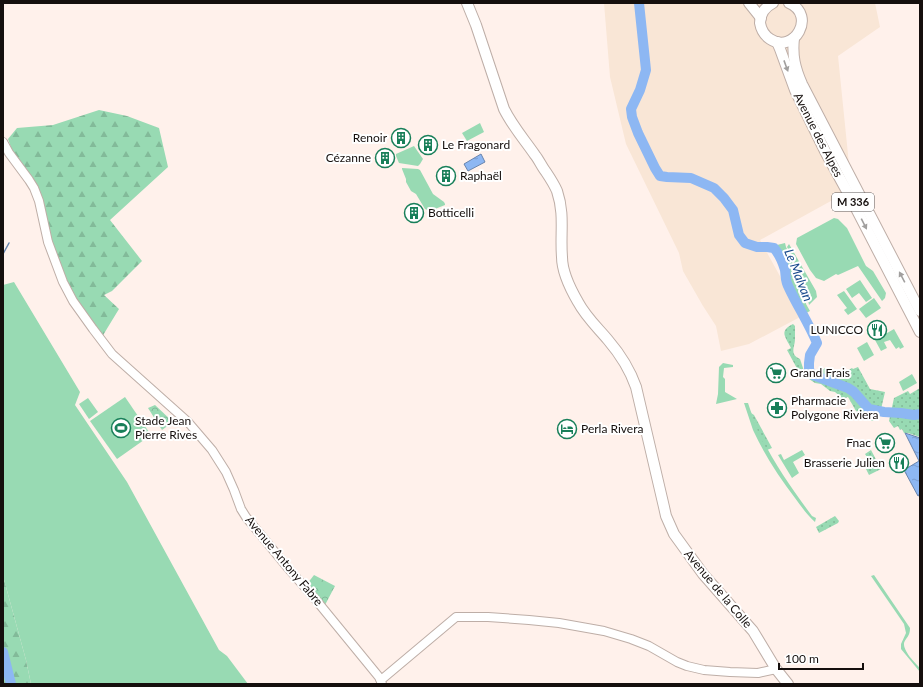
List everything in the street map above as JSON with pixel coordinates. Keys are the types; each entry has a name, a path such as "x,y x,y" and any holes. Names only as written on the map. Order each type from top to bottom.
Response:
{"main road":[{"name":"Avenue de la Colle","path":"467,3 492,71 504,110 520,135 535,154 555,186 561,207 563,266 569,284 582,310 609,342 633,377 666,516 674,534 703,574 753,631 776,670 788,684"},
{"name":"Avenue de la Colle","path":"470,3 474,13 476,25"},
{"path":"749,3 761,18"},
{"path":"767,4 763,11 760,24 766,36 777,42 786,42 798,34 802,22 801,16 794,5"},
{"name":"Avenue des Alpes","path":"794,38 793,52 795,65 802,84 920,311"},
{"name":"Avenue des Alpes","path":"777,42 795,90 826,153 920,332"}],"street":[{"name":"Avenue Antony Fabre","path":"3,142 34,188 39,201 48,242 63,282 93,329 112,354 188,422 212,450 226,472 241,509 246,517 316,600 381,682"},
{"path":"381,682 456,618 488,617 559,623 604,631 650,646 677,662 704,670 730,672 758,672 776,670"}],"shaded area":[{"path":"604,3 875,3 880,27 838,56 851,184 849,191 760,240 802,316 749,344 721,351 716,326 683,271 679,253 626,144 610,77"}],"green space":[{"path":"99,110 127,116 159,128 168,167 110,220 142,261 112,291 104,295 119,309 102,337 69,289 44,236 34,185 14,156 8,139 17,128 53,125"},
{"path":"480,123 484,132 467,141 462,133"},
{"path":"414,146 423,159 420,164 418,166 399,163 396,154"},
{"path":"402,168 420,170 433,194 444,202 445,205 430,211 425,209 416,194 411,191 406,182"},
{"path":"834,218 838,219 847,228 866,266 873,271 886,293 885,298 882,301 858,266 838,275 836,274 824,281 816,278 810,270 796,244 797,238"},
{"path":"785,243 793,266 805,289 806,304 810,311 804,314 788,282 786,270 780,253 773,246"},
{"path":"789,244 816,291 817,297 809,305 805,286 787,247"},
{"path":"860,280 872,298 866,302 859,293 852,298 846,289"},
{"path":"14,282 80,392 75,405 127,482 219,650 227,656 248,684 31,684 3,576 3,285"},
{"path":"844,291 857,309 848,315 844,310 847,308 837,295"},
{"path":"874,298 881,308 866,318 859,309"},
{"path":"793,324 795,326 795,339 793,350 795,355 800,359 804,371 800,374 787,350 791,348 784,334 786,329"},
{"path":"894,329 904,347 900,349 899,347 896,349 890,340 884,342 887,348 881,351 875,340"},
{"path":"867,342 874,355 864,361 857,348"},
{"path":"723,363 733,365 733,367 724,368 723,377 725,379 725,392 737,399 716,404 719,367"},
{"path":"858,367 870,389 885,392 879,418 872,421 856,411 848,397 843,399 835,392 830,391 821,384 815,383 809,379 825,368 841,374 852,368"},
{"path":"912,374 917,383 903,391 899,382"},
{"path":"920,388 920,437 904,433 898,426 894,428 889,421 894,398 908,391 910,394"},
{"name":"Stade Jean Pierre Rives","path":"125,397 151,435 117,459 90,421"},
{"path":"88,398 98,412 89,419 79,404"},
{"path":"744,403 748,403 764,443 790,485 812,516 816,518 815,522 789,490 767,457 753,430"},
{"path":"155,405 173,422 162,430 148,408"},
{"path":"751,413 754,415 772,448 767,450"},
{"path":"802,450 805,455 793,462 799,473 792,478 778,455 781,454 784,460"},
{"path":"871,450 881,469 869,475 863,463 869,460 865,454"},
{"path":"835,516 839,521 838,523 819,533 816,527"},
{"path":"314,575 335,586 325,605 307,584"},
{"path":"874,575 910,628 909,635 904,643 904,646 910,657 920,668 920,672 901,649 901,644 906,633 904,624 871,576"},
{"path":"3,576 26,660 31,684 3,684"}],"water":[{"path":"481,154 485,162 468,171 464,164"},
{"path":"905,433 920,438 920,495 918,496 904,470 919,461"}],"waterway":[{"name":"Le Malvan","path":"639,3 646,70 640,90 631,109 632,117 638,133 660,176 691,178 714,188 733,210 739,235 745,243 757,247 774,248 783,264 788,286 817,343 810,355 809,370 813,375 848,388 854,392 869,409 914,415 920,414"},
{"path":"3,254 9,243"},
{"path":"3,652 11,684"}],"place":[{"name":"Renoir","path":"401,138"},
{"name":"Le Fragonard","path":"428,145"},
{"name":"Cézanne","path":"385,158"},
{"name":"Raphaël","path":"446,176"},
{"name":"Botticelli","path":"414,213"},
{"name":"LUNICCO","path":"877,330"},
{"name":"Grand Frais","path":"776,373"},
{"name":"Pharmacie Polygone Riviera","path":"777,408"},
{"name":"Stade Jean Pierre Rives","path":"121,428"},
{"name":"Perla Rivera","path":"567,429"},
{"name":"Fnac","path":"885,443"},
{"name":"Brasserie Julien","path":"899,463"}]}
